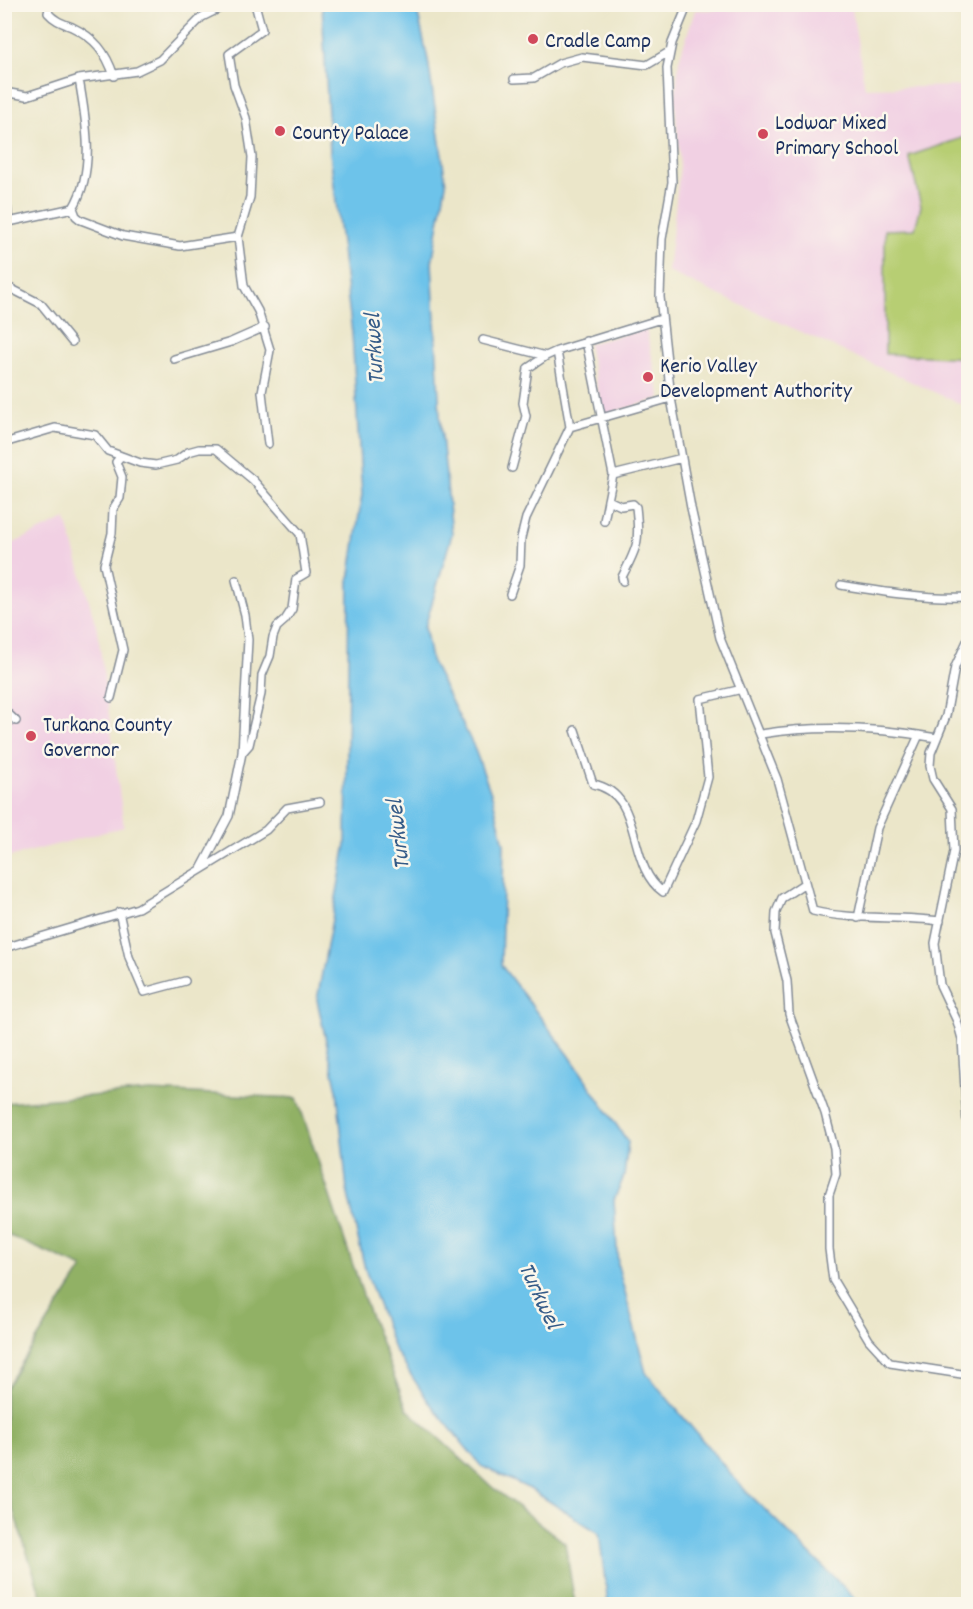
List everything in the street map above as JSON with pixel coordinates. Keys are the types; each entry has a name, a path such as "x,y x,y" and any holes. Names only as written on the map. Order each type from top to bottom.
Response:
{"street":[{"path":"50,4 48,12 54,20 94,40 106,56 114,76"},
{"path":"4,92 27,96 78,79 114,76 137,71 159,60 202,17 228,4"},
{"path":"255,4 262,30 229,54 234,85 246,118 252,156 250,197 238,237 244,286 265,327 270,350 262,392 268,444"},
{"path":"688,4 669,52 666,93 672,182 662,239 661,319 671,398 682,458 720,638 738,690 761,734 777,779 813,911 858,918 901,917 940,921"},
{"path":"514,80 534,78 560,63 582,57 646,65 669,52"},
{"path":"4,182 7,222 73,208 81,194 86,162 86,128 78,79"},
{"path":"73,208 76,216 81,219 123,236 180,246 238,237"},
{"path":"4,285 41,304 72,342"},
{"path":"512,468 525,416 523,403 528,368 546,356 586,340 661,319"},
{"path":"174,359 231,342 265,327"},
{"path":"483,340 546,356"},
{"path":"586,340 613,475 604,521"},
{"path":"510,594 520,565 521,538 526,518 570,427 557,351"},
{"path":"570,427 671,398"},
{"path":"4,443 55,428 95,435 108,451 156,465 177,460 188,452 199,449 216,449 254,480 300,534 306,573 296,579 292,609 275,632 270,656 262,675 249,745 242,753"},
{"path":"111,698 123,651 104,565 112,533 113,510 120,498 122,477 116,462 121,456"},
{"path":"613,475 682,458"},
{"path":"608,500 621,506 633,504 636,507 638,542 634,556 622,577 623,581"},
{"path":"201,869 229,816 242,753 248,640 245,615 236,580"},
{"path":"841,585 900,594 945,598 969,597"},
{"path":"969,639 955,666 946,716 931,753 930,766 933,779 952,809 955,842 935,943 940,985 957,1021 966,1053 969,1140"},
{"path":"575,730 593,784 609,789 621,798 628,813 648,878 663,892 696,821 708,777 700,699 738,690"},
{"path":"4,710 16,721"},
{"path":"761,734 807,729 868,730 937,738"},
{"path":"858,918 877,828 919,735"},
{"path":"4,948 138,908 266,830 287,808 320,802"},
{"path":"805,883 782,898 776,912 775,933 786,981 789,1014 825,1113 834,1148 837,1174 829,1195 829,1249 833,1280 869,1340 890,1363 969,1375"},
{"path":"119,912 129,957 144,992 185,981"}],"shaded area":[{"path":"852,9 865,88 968,86 968,392 965,406 668,272 680,166 675,100 679,60 695,10"},
{"path":"646,329 661,398 603,415 588,344"},
{"path":"66,519 98,633 124,827 5,858 5,547"}],"green space":[{"path":"965,137 968,144 968,358 885,354 885,230 915,229 921,206 909,156"},
{"path":"150,1091 297,1098 367,1307 407,1409 492,1487 565,1543 575,1604 44,1604 5,1486 5,1389 83,1268 5,1234 5,1103"}],"water":[{"name":"Turkwel","path":"322,5 416,5 428,60 446,184 432,262 440,417 452,534 425,627 431,660 474,747 493,799 504,844 501,965 569,1055 628,1142 624,1176 614,1200 618,1266 646,1373 741,1486 861,1604 608,1604 599,1533 530,1489 481,1466 428,1401 394,1349 365,1269 347,1190 337,1090 317,1000 346,844 349,581 362,495 352,333 330,152"}],"place":[{"name":"Cradle Camp","path":"533,39"},
{"name":"County Palace","path":"280,131"},
{"name":"Lodwar Mixed Primary School","path":"763,134"},
{"name":"Kerio Valley Development Authority","path":"648,377"},
{"name":"Turkana County Governor","path":"31,736"}]}
